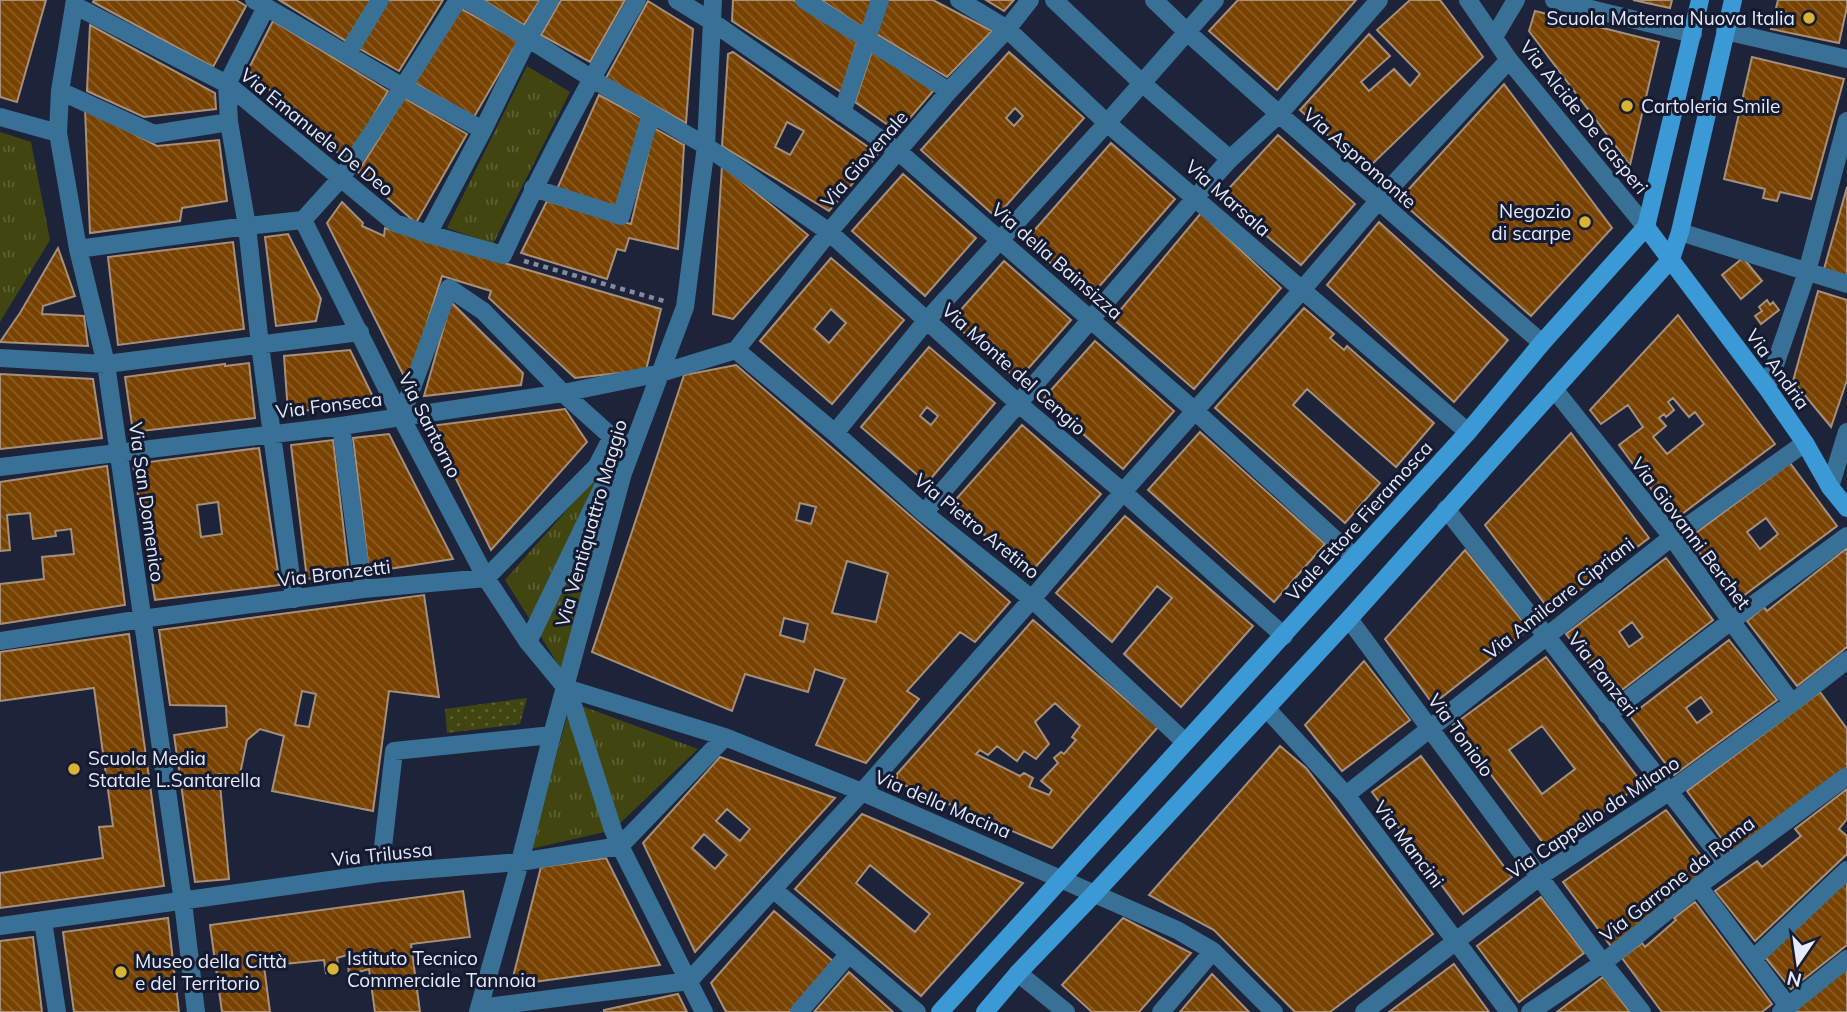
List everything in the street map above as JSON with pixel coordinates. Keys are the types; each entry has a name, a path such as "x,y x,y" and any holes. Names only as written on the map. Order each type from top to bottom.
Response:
{"main road":[{"name":"Viale Ettore Fieramosca","path":"940,1012 1468,432 1542,343 1646,227 1700,0"},
{"path":"985,1012 1018,973 1349,619 1671,259 1680,232 1732,0"},
{"name":"Via Alcide De Gasperi","path":"1646,227 1671,259"},
{"name":"Via Andria","path":"1671,259 1767,388 1847,508"}],"street":[{"path":"348,53 380,0"},
{"path":"78,249 303,220 341,178 458,0"},
{"name":"Via Monte del Cengio","path":"467,0 706,146 829,232 1019,404 1123,492 1284,636"},
{"path":"428,234 550,0"},
{"path":"503,255 533,188 591,78 637,0"},
{"name":"Via della Bainsizza","path":"677,0 899,152 1092,319 1354,557"},
{"name":"Via Ventiquattro Maggio","path":"479,1010 526,855 611,470 633,446 685,307 706,146 713,0"},
{"path":"804,0 949,91"},
{"path":"842,113 880,0"},
{"name":"Via Marsala","path":"959,0 1007,29 1107,123 1468,432"},
{"name":"Via Giovenale","path":"736,350 829,232 1030,0"},
{"path":"1054,0 1143,84 1230,159"},
{"name":"Via Aspromonte","path":"1154,0 1279,114 1542,343"},
{"path":"835,433 926,320 1143,84 1215,0"},
{"path":"925,513 1196,197 1230,159 1279,114 1380,0"},
{"name":"Via Alcide De Gasperi","path":"1468,0 1510,60 1646,227"},
{"path":"1494,37 1516,0"},
{"path":"1554,0 1693,34"},
{"name":"Via Emanuele De Deo","path":"74,3 227,84 395,223 503,255"},
{"name":"Via San Domenico","path":"74,3 60,91 58,133 78,249 106,364 120,452 196,1012"},
{"path":"294,599 247,226 229,122 227,84 260,3 403,87 483,130"},
{"path":"1725,31 1847,59"},
{"path":"479,1010 689,981 862,792 1378,201 1510,60"},
{"path":"60,91 154,134 229,122"},
{"path":"533,188 621,216 651,114"},
{"path":"0,117 58,133"},
{"path":"1767,388 1807,272 1847,121"},
{"name":"Via Santorno","path":"303,220 401,417 486,578 528,642 564,680"},
{"path":"1680,232 1847,284"},
{"path":"401,417 449,288 483,311 563,393 612,437 633,446"},
{"path":"0,358 106,364 360,332"},
{"name":"Via Fonseca","path":"0,467 341,426 563,393 661,373 736,350"},
{"name":"Via Pietro Aretino","path":"736,350 925,513 1032,599 1185,742"},
{"name":"Via Giovanni Berchet","path":"1554,389 1672,537 1792,703"},
{"path":"341,426 363,589"},
{"path":"1830,486 1847,432"},
{"path":"528,642 611,470 612,437"},
{"name":"Via Amilcare Cipriani","path":"1346,794 1672,537 1805,443"},
{"path":"486,578 611,470"},
{"name":"Via Panzeri","path":"1446,509 1727,865"},
{"path":"1607,715 1847,536"},
{"name":"Via Bronzetti","path":"0,641 363,589 486,578"},
{"name":"Via Toniolo","path":"1349,619 1642,1012"},
{"name":"Via Cappello da Milano","path":"1364,1012 1539,877 1670,792 1847,660"},
{"path":"564,680 613,830 705,1012"},
{"name":"Via della Macina","path":"564,680 725,737 862,792 1177,930 1213,951 1274,1012"},
{"name":"Via Mancini","path":"1267,709 1346,794 1509,1012"},
{"path":"380,873 394,751 552,735"},
{"path":"620,846 725,737"},
{"path":"698,749 725,737"},
{"name":"Via Garrone da Roma","path":"1530,1012 1603,963 1698,887 1847,776"},
{"name":"Via Trilussa","path":"0,926 380,873 620,846"},
{"path":"1753,959 1847,870"},
{"path":"1698,887 1753,959 1785,1009 1847,959"},
{"path":"773,889 916,1012"},
{"path":"43,921 57,1012"},
{"path":"1161,1012 1213,951"},
{"path":"799,1012 849,954"},
{"path":"1018,973 1066,1012"},
{"path":"589,994 591,1012"}],"path":[{"path":"503,255 685,307"}],"green space":[{"path":"527,66 570,92 493,244 447,228"},
{"path":"0,132 31,142 50,240 0,322"},
{"path":"604,468 617,472 563,672 505,580"},
{"path":"527,698 520,724 447,733 445,709"},
{"path":"571,702 698,749 613,830 531,849"}],"building":[{"path":"0,0 46,0 17,102 0,97"},
{"path":"236,0 246,6 213,67 93,2"},
{"path":"279,0 371,0 346,41"},
{"path":"387,0 443,0 399,71 358,48"},
{"path":"483,0 540,0 524,25"},
{"path":"561,0 625,0 590,62 541,35"},
{"path":"733,0 793,0 858,39 841,92 732,21"},
{"path":"821,0 873,0 864,28"},
{"path":"886,0 933,0 992,31 947,77 875,33"},
{"path":"986,0 1014,0 1004,11"},
{"path":"1238,0 1356,0 1277,90 1209,31"},
{"path":"1410,0 1440,0 1483,57 1366,170 1300,110 1369,34 1390,56 1361,82 1369,91 1394,69 1410,86 1420,74 1377,30"},
{"path":"1633,0 1672,0 1670,8"},
{"name":"Scuola Materna Nuova Italia","path":"1778,0 1847,0 1839,43 1771,29"},
{"path":"648,1 693,29 686,123 606,78"},
{"path":"460,8 518,41 474,117 413,82"},
{"path":"1535,11 1659,42 1630,165 1529,31"},
{"path":"273,21 388,91 347,161 248,70"},
{"path":"90,25 215,93 216,109 144,117 87,91"},
{"path":"872,51 934,90 898,132 855,102"},
{"path":"733,52 878,154 829,211 722,146 728,54","holes":["787,122 804,131 790,155 775,147"]},
{"path":"1009,52 1084,118 996,217 921,150","holes":["1015,108 1023,116 1014,126 1006,118"]},
{"path":"1752,57 1844,79 1811,199 1780,192 1777,201 1763,198 1765,189 1724,179"},
{"path":"1504,84 1612,228 1531,316 1399,200"},
{"path":"599,95 644,119 617,207 557,189"},
{"path":"404,98 467,134 416,223 358,172"},
{"path":"85,108 157,146 219,140 227,201 182,208 180,221 90,233"},
{"path":"654,128 684,145 678,249 629,238 625,251 617,249 607,279 521,253 547,201 631,224"},
{"path":"1278,135 1355,204 1301,265 1221,197"},
{"path":"1111,143 1175,199 1090,297 1025,241"},
{"path":"722,165 808,235 733,319 713,314"},
{"path":"903,174 976,238 925,296 852,231"},
{"path":"1847,187 1847,276 1824,269"},
{"path":"342,202 363,223 362,226 384,236 385,228 661,309 646,370 575,378 489,298 491,291 442,276 410,377 405,378 327,223"},
{"path":"1201,213 1281,288 1194,389 1113,319"},
{"path":"1379,222 1508,340 1454,402 1327,285"},
{"path":"288,234 321,299 316,321 276,326 265,237"},
{"path":"233,242 244,329 118,345 108,257"},
{"path":"58,248 75,296 43,306 42,314 84,316 88,346 0,342 20,313"},
{"path":"831,258 904,320 832,404 760,341","holes":["831,309 846,323 829,343 814,329"]},
{"path":"1743,258 1762,281 1741,299 1722,275"},
{"path":"1004,261 1071,320 1018,380 951,321"},
{"path":"1818,291 1847,300 1847,380 1831,427 1793,381"},
{"path":"1767,300 1770,305 1773,302 1779,310 1761,324 1755,316 1762,311 1759,307"},
{"path":"451,302 523,373 521,385 424,396"},
{"path":"1304,308 1334,334 1330,338 1344,350 1347,346 1434,423 1396,467 1307,389 1293,405 1380,483 1345,523 1215,408"},
{"path":"1678,315 1775,444 1674,520 1619,445 1643,427 1628,405 1601,424 1590,410","holes":["1673,398 1689,417 1695,412 1704,424 1667,454 1653,437 1666,426 1659,418 1664,414 1666,417 1674,410 1668,402"]},
{"path":"1095,341 1174,411 1123,469 1043,399"},
{"path":"929,347 995,403 927,483 861,427","holes":["927,407 938,416 931,425 920,416"]},
{"path":"350,350 375,401 288,413 284,356"},
{"path":"249,363 255,418 133,432 125,377"},
{"path":"736,365 1010,602 975,642 960,632 907,691 919,699 866,763 816,745 845,679 815,669 808,692 745,674 732,711 592,652 684,375","holes":["800,503 816,507 811,524 796,520","847,561 888,573 876,622 832,613","784,618 808,624 804,642 780,635"]},
{"path":"0,374 93,379 102,438 0,449"},
{"path":"565,409 587,442 491,550 430,426"},
{"path":"1022,425 1101,494 1030,573 950,506"},
{"path":"1200,432 1325,544 1274,602 1148,490"},
{"path":"1571,433 1649,538 1551,612 1485,525"},
{"path":"389,434 453,559 369,572 353,438"},
{"path":"333,440 349,574 307,579 291,445"},
{"path":"259,448 280,585 155,600 133,464","holes":["218,502 222,534 201,537 197,505"]},
{"path":"1790,463 1837,526 1735,602 1689,538","holes":["1766,518 1778,534 1760,549 1747,532"]},
{"path":"107,466 125,605 0,624 0,584 44,579 42,557 74,554 71,529 55,531 56,536 33,539 30,513 7,515 10,550 0,551 0,482"},
{"path":"1125,516 1253,626 1181,707 1124,654 1172,598 1157,586 1112,642 1056,593"},
{"path":"1847,548 1847,647 1797,686 1747,621 1764,607 1767,611"},
{"path":"1465,550 1529,629 1433,704 1385,639"},
{"path":"1666,558 1713,620 1614,696 1566,634","holes":["1632,622 1643,637 1629,647 1619,632"]},
{"path":"424,595 439,697 389,691 373,811 272,791 284,736 260,729 247,740 239,779 219,774 229,879 195,882 174,735 227,727 226,706 170,705 159,630","holes":["302,691 316,694 309,727 295,725"]},
{"path":"1033,620 1158,727 1052,848 897,782 897,774","holes":["1055,703 1080,726 1072,737 1076,740 1064,754 1061,752 1054,758 1058,763 1041,781 1052,790 1049,795 1029,787 1033,778 1024,773 1020,776 976,754 980,750 988,755 997,746 1017,761 1024,751 1036,759 1049,744 1035,722"]},
{"path":"129,634 164,886 0,908 0,873 103,858 99,827 113,826 94,688 0,701 0,652"},
{"path":"1729,640 1777,700 1674,775 1630,716","holes":["1701,697 1712,712 1697,723 1686,708"]},
{"path":"1546,657 1642,783 1550,852 1453,725","holes":["1542,726 1575,769 1542,794 1509,750"]},
{"path":"1364,661 1410,720 1342,771 1305,725"},
{"path":"1820,692 1847,729 1847,770 1733,854 1687,791"},
{"path":"1280,746 1306,768 1433,934 1330,1012 1295,1012 1214,930 1149,895"},
{"path":"1421,756 1512,877 1463,914 1372,792"},
{"path":"720,757 835,798 695,952 643,843","holes":["727,809 750,829 740,841 716,821","704,834 727,855 715,869 692,848"]},
{"path":"1847,789 1847,819 1839,829 1847,836 1847,854 1755,941 1715,891 1757,861 1762,867 1801,836 1795,829"},
{"path":"1666,810 1712,870 1613,949 1563,882"},
{"path":"862,814 1023,883 921,996 795,889","holes":["870,865 930,914 915,932 856,883"]},
{"path":"606,858 660,965 511,985 541,867"},
{"path":"1847,880 1847,945 1791,989 1765,957"},
{"name":"Istituto Tecnico Commerciale Tannoia","path":"463,891 470,937 411,944 420,1012 375,1012 369,969 349,975 347,955 337,958 339,971 326,973 324,960 264,966 270,1012 222,1012 210,925"},
{"path":"1541,897 1584,953 1519,1002 1477,946"},
{"path":"1695,902 1772,1004 1762,1012 1662,1012 1622,958 1642,943 1645,947 1676,920 1674,918"},
{"path":"774,911 834,962 790,1012 726,1012 711,983"},
{"name":"Museo della Città e del Territorio","path":"168,918 179,1012 74,1012 63,932"},
{"path":"1123,918 1191,953 1139,1012 1092,1012 1062,985"},
{"path":"33,937 42,1012 0,1012 0,941"},
{"path":"1454,964 1489,1012 1389,1012"},
{"path":"1847,967 1847,1012 1790,1012"},
{"path":"849,972 893,1012 814,1012"},
{"path":"1212,974 1249,1012 1180,1012"},
{"path":"1603,977 1630,1012 1557,1012"},
{"path":"678,994 687,1012 604,1012 604,1010"}],"place":[{"name":"Scuola Materna Nuova Italia","path":"1809,18"},
{"name":"Cartoleria Smile","path":"1627,106"},
{"name":"Negozio di scarpe","path":"1585,222"},
{"name":"Scuola Media Statale L.Santarella","path":"74,769"},
{"name":"Istituto Tecnico Commerciale Tannoia","path":"333,969"},
{"name":"Museo della Città e del Territorio","path":"121,972"}]}
